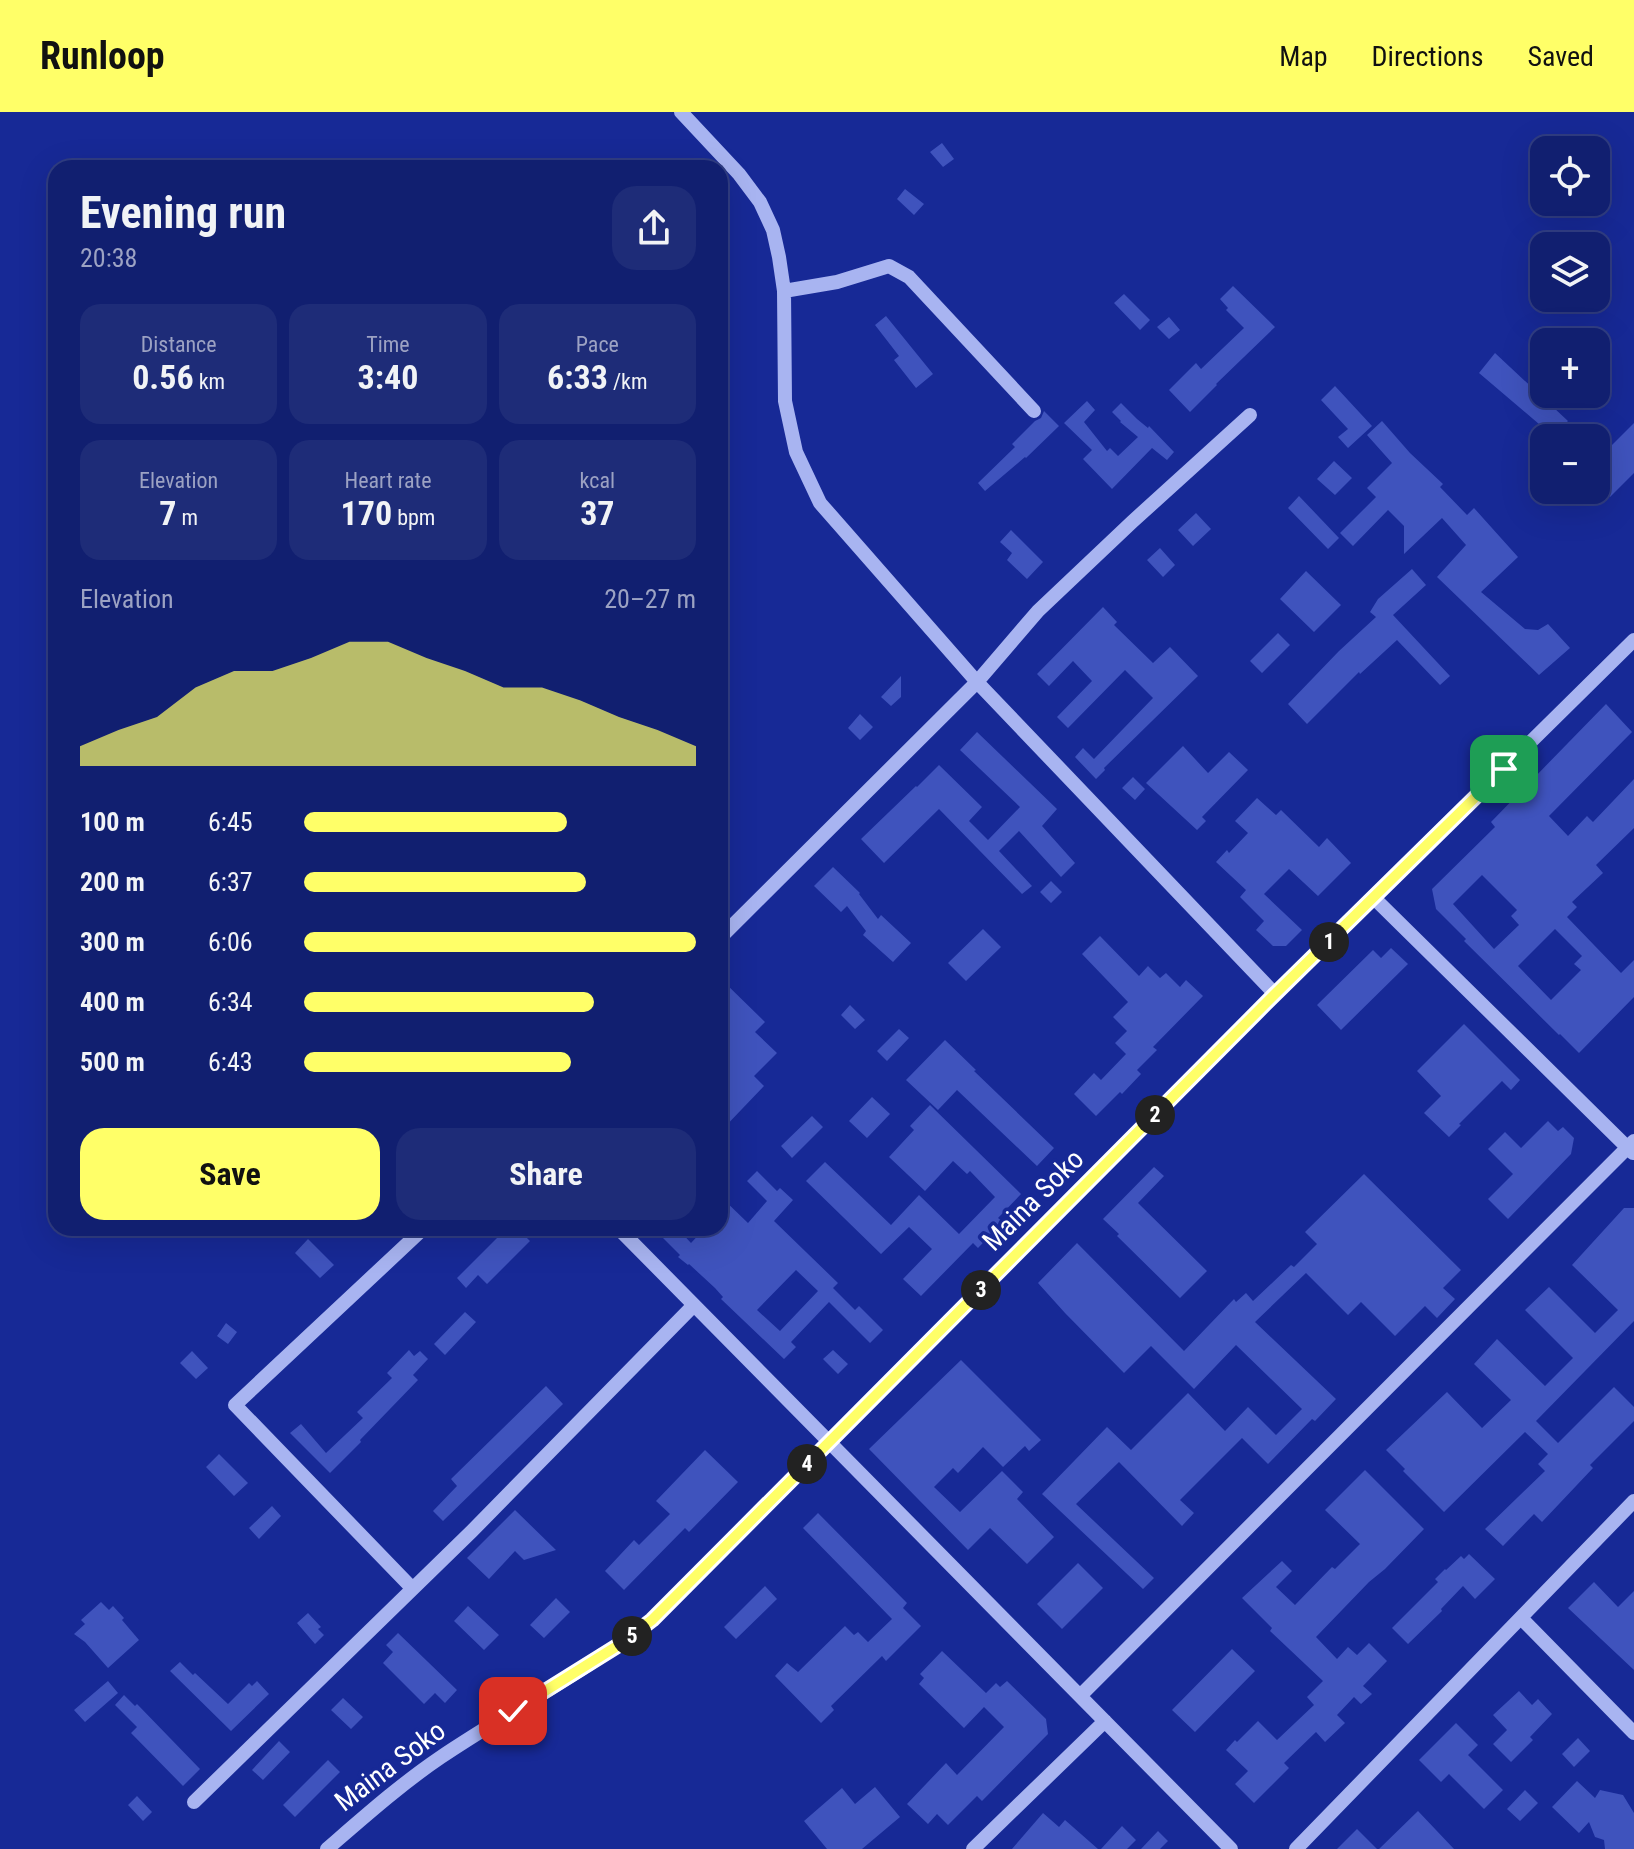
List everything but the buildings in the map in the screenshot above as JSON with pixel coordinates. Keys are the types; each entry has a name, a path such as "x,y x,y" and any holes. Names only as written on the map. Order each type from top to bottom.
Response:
{"street":[{"path":"681,112 726,160"},
{"path":"728,162 760,202 773,230 784,291 785,401 796,452 820,503 977,682 1275,994"},
{"path":"784,291 837,282 889,266 898,269 909,277 1034,411"},
{"path":"728,930 977,682 1038,611 1250,415"},
{"name":"Maina Soko","path":"327,1849 440,1758 622,1643 652,1620 1275,994 1634,640"},
{"path":"1080,1696 1632,1147 1374,898"},
{"path":"412,1588 235,1405 415,1236"},
{"path":"626,1236 1231,1849"},
{"path":"194,1802 472,1531 694,1305"},
{"path":"1296,1849 1634,1501"},
{"path":"1521,1618 1634,1733"},
{"path":"973,1849 1105,1721"}],"route":[{"path":"513,1711 622,1643 652,1620 1275,994 1504,769"}]}
